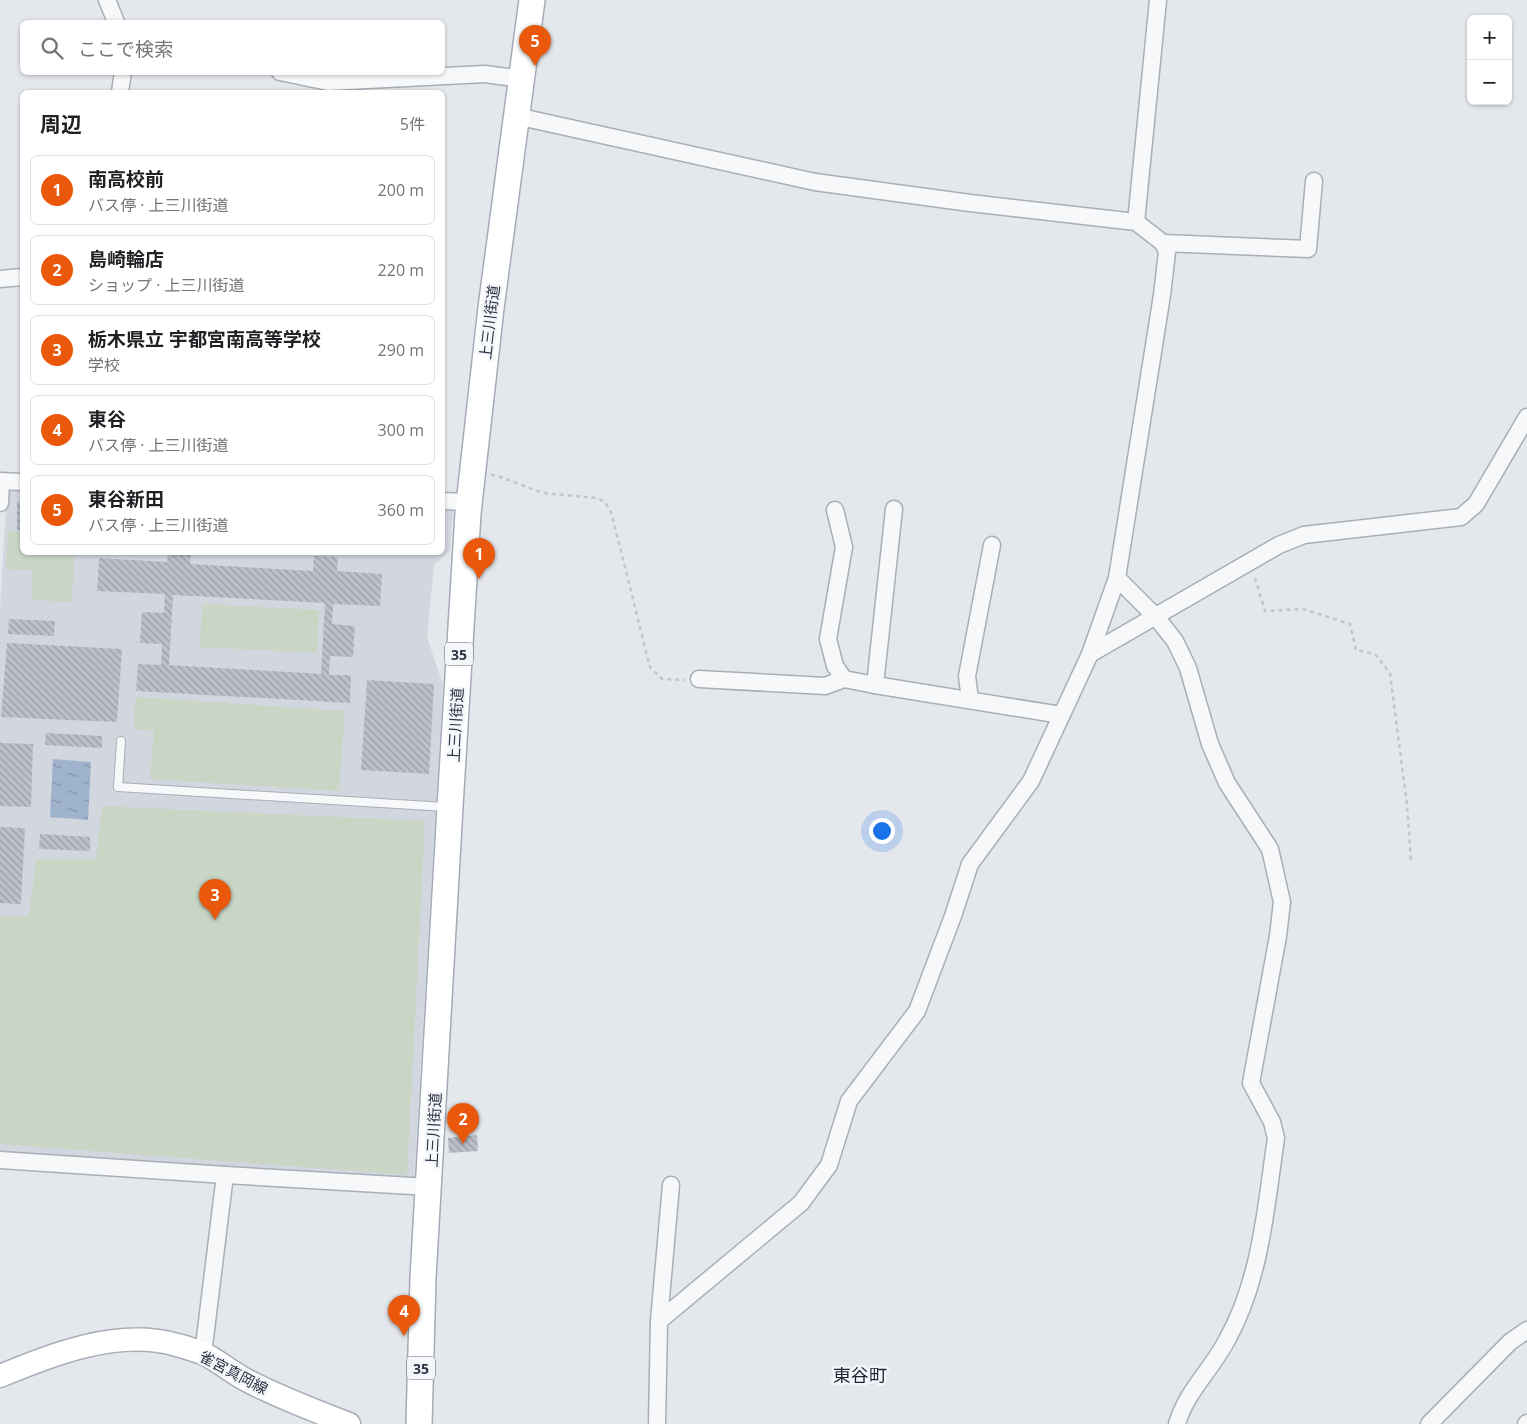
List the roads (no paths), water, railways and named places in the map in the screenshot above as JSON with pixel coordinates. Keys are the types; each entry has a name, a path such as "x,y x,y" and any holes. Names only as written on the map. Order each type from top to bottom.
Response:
{"main road":[{"name":"上三川街道","path":"420,1424 424,1278 469,502 491,308 532,0"},
{"name":"雀宮真岡線","path":"0,1376 68,1351 99,1344 146,1340 175,1344 203,1354 246,1380 281,1397 349,1424"}],"street":[{"path":"107,0 115,20"},
{"path":"1136,222 1158,0"},
{"path":"294,75 328,82 484,74 522,79"},
{"path":"120,90 123,75"},
{"path":"516,116 815,182 970,203 1136,222 1163,243 1168,252 1117,578 1090,654 1031,781 970,864 953,916 917,1010 849,1101 829,1165 801,1203 659,1321"},
{"path":"1163,243 1308,249 1314,181"},
{"path":"0,279 20,276"},
{"path":"1090,654 1279,545 1304,535 1461,517 1476,504 1527,417"},
{"path":"0,503 1,481 20,482"},
{"path":"445,501 469,502"},
{"path":"875,685 894,509"},
{"path":"835,510 844,547 828,640 835,666 844,679"},
{"path":"970,700 967,676 992,545"},
{"path":"1117,578 1156,617 1175,640 1188,668 1210,744 1227,783 1270,849 1282,902 1278,936 1251,1083 1272,1122 1276,1138 1258,1253 1244,1303 1227,1340 1185,1402 1177,1424"},
{"path":"699,679 825,686 844,679 1061,715"},
{"path":"0,1160 429,1187"},
{"path":"203,1354 225,1175"},
{"path":"657,1424 659,1321 671,1185"},
{"path":"1429,1424 1510,1342 1527,1330"}],"lane":[{"path":"120,740 118,787 450,807"}],"water":[{"path":"53,759 91,762 88,820 50,817"}],"place":[{"name":"東谷新田","path":"535,66"},
{"name":"南高校前","path":"479,579"},
{"name":"栃木県立 宇都宮南高等学校","path":"215,920"},
{"name":"島崎輪店","path":"463,1144"},
{"name":"東谷","path":"404,1336"}],"district":[{"name":"東谷町","path":"860,1375"}]}
